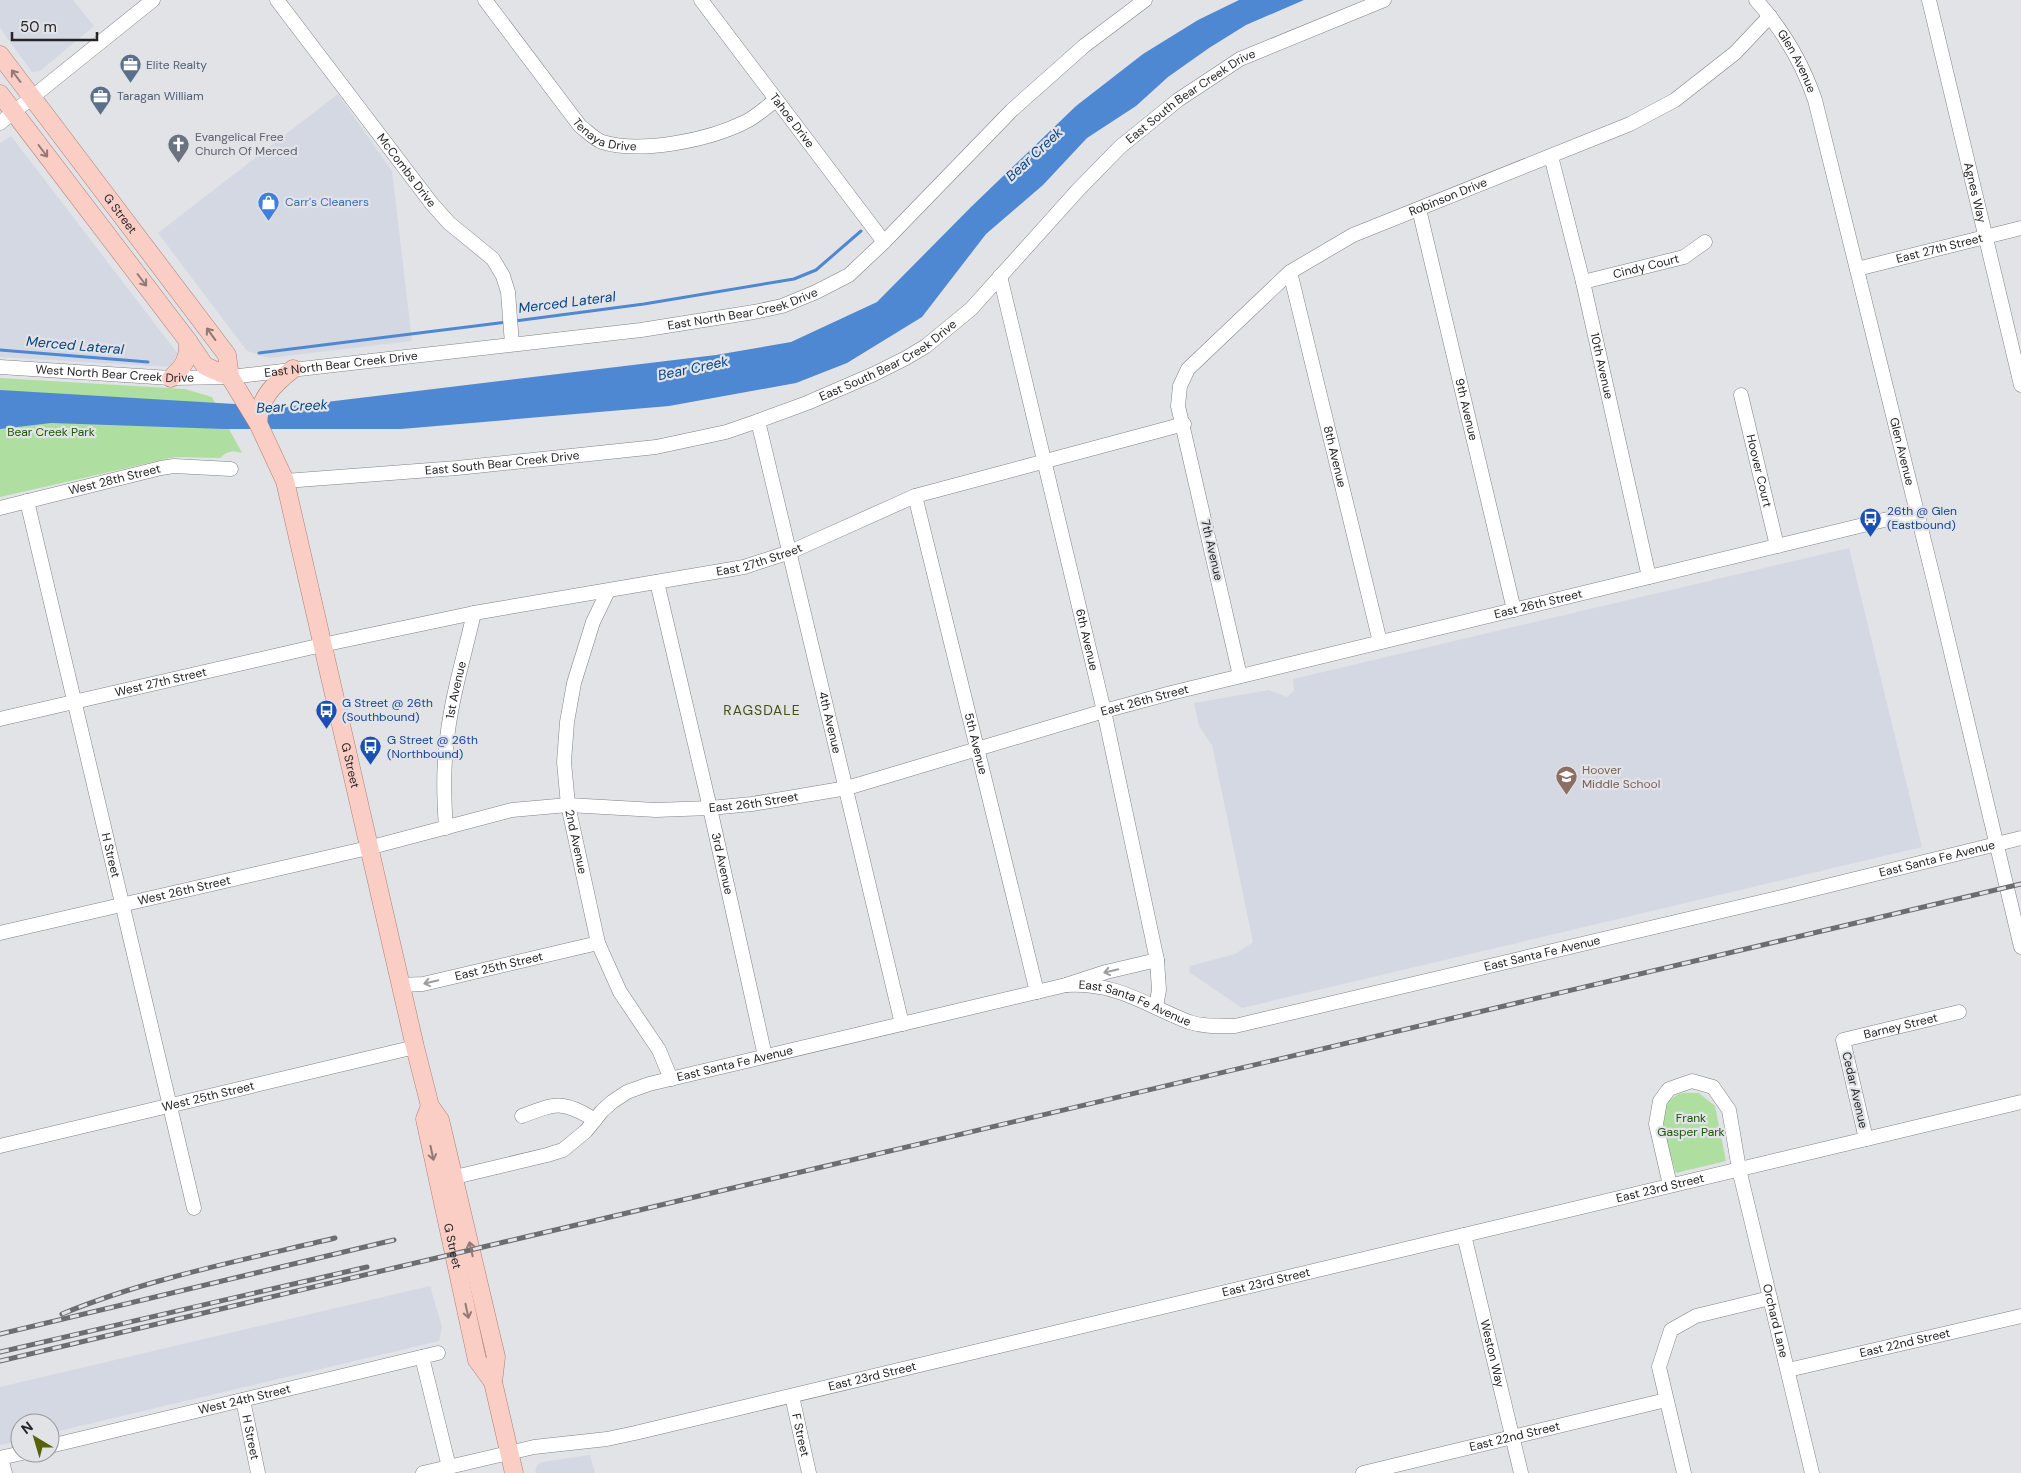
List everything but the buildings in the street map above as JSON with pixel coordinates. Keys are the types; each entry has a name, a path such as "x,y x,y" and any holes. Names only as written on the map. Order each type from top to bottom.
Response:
{"main road":[{"name":"G Street","path":"0,55 227,355 235,384 258,423 285,481 415,1046 430,1106 440,1120 455,1177 496,1357 493,1382 514,1473"},
{"name":"G Street","path":"0,94 205,366 235,384"},
{"path":"171,378 186,362 189,352 188,341"},
{"path":"258,423 258,411 269,391 293,369"},
{"name":"G Street","path":"430,1106 425,1119 477,1360 493,1382"}],"street":[{"path":"0,123 153,0"},
{"name":"McCombs Drive","path":"277,0 432,204 449,223 493,259 503,276 508,292 512,338"},
{"name":"Tenaya Drive","path":"486,0 580,126 600,141 624,147 659,145 699,139 747,122 776,100"},
{"name":"Tahoe Drive","path":"701,0 884,242"},
{"name":"East South Bear Creek Drive","path":"285,481 450,469 656,447 726,432 807,403 906,358 953,324 971,309 1120,147 1178,100 1240,59 1384,0"},
{"name":"Glen Avenue","path":"1756,0 1770,16 1794,52 1807,76 1816,100 2021,947"},
{"name":"Agnes Way","path":"1929,0 2021,385"},
{"name":"East North Bear Creek Drive","path":"235,384 293,369 512,338 641,330 782,306 816,292 849,275 884,242 1012,110 1084,46 1138,2"},
{"name":"Robinson Drive","path":"1184,424 1178,406 1180,386 1188,369 1290,272 1353,235 1630,124 1675,100 1735,53 1770,16"},
{"name":"10th Avenue","path":"1550,156 1583,282 1649,578"},
{"name":"9th Avenue","path":"1419,209 1514,610"},
{"name":"East 27th Street","path":"1857,268 2021,228"},
{"name":"Cindy Court","path":"1583,282 1684,257 1705,242"},
{"name":"8th Avenue","path":"1290,272 1380,642"},
{"name":"6th Avenue","path":"1000,276 1104,711 1157,960 1159,990 1156,1006"},
{"name":"West North Bear Creek Drive","path":"0,367 235,384"},
{"name":"Hoover Court","path":"1741,395 1777,546"},
{"name":"4th Avenue","path":"758,421 902,1024"},
{"name":"East 27th Street","path":"322,645 474,613 744,567 790,552 915,496 1184,424"},
{"name":"7th Avenue","path":"1184,424 1240,676"},
{"name":"West 28th Street","path":"0,508 161,468 174,466 231,469"},
{"name":"5th Avenue","path":"915,496 1037,992"},
{"name":"H Street","path":"27,501 76,701 194,1208"},
{"name":"East 26th Street","path":"368,848 512,810 568,806 656,810 710,808 762,802 847,788 1104,711 1240,676 1917,512"},
{"name":"3rd Avenue","path":"657,582 765,1056"},
{"name":"2nd Avenue","path":"608,591 593,622 583,651 567,722 564,762 568,806 598,943 620,992 659,1050 671,1078"},
{"name":"1st Avenue","path":"446,828 443,788 446,747 474,613"},
{"name":"West 27th Street","path":"0,719 322,645"},
{"name":"East Santa Fe Avenue","path":"1066,985 1104,987 1156,1006 1191,1023 1212,1026 1235,1026 2021,838"},
{"name":"West 26th Street","path":"0,933 368,848"},
{"name":"East 25th Street","path":"401,985 423,984 598,943"},
{"name":"East Santa Fe Avenue","path":"455,1177 558,1152 578,1140 607,1106 627,1092 671,1078 1066,985 1106,972 1157,960"},
{"name":"Barney Street","path":"1843,1040 1959,1012"},
{"name":"Cedar Avenue","path":"1843,1040 1866,1139"},
{"name":"West 25th Street","path":"0,1146 415,1046"},
{"name":"Orchard Lane","path":"1670,1185 1656,1124 1660,1101 1669,1089 1692,1081 1714,1087 1729,1110 1740,1169 1812,1473"},
{"name":"East 23rd Street","path":"423,1473 549,1444 607,1440 2021,1102"},
{"path":"522,1116 538,1110 567,1106 577,1109 595,1120"},
{"name":"Weston Way","path":"1464,1235 1521,1473"},
{"path":"1684,1473 1659,1367 1672,1330 1696,1316 1770,1298"},
{"name":"East 22nd Street","path":"1788,1370 2021,1316"},
{"name":"West 24th Street","path":"60,1444 438,1353"},
{"path":"422,1357 449,1467"},
{"name":"F Street","path":"792,1396 809,1473"},
{"name":"H Street","path":"243,1400 258,1473"},
{"name":"East 22nd Street","path":"1363,1473 1666,1400"},
{"path":"1,1458 5,1473"}],"shaded area":[{"path":"0,0 73,0 94,26 40,71 32,72 0,28"},
{"path":"338,94 392,171 412,341 269,358 247,351 158,233"},
{"path":"11,136 178,354 170,367 0,357 0,143"},
{"name":"Hoover Middle School","path":"1849,548 1922,847 1242,1008 1189,972 1190,966 1235,954 1253,942 1212,745 1199,726 1194,703 1269,690 1287,697 1294,691 1293,679"},
{"path":"430,1286 442,1327 439,1341 60,1431 60,1413 10,1413 10,1443 0,1445 0,1387"},
{"path":"590,1455 595,1473 535,1473 537,1465 542,1462"}],"green space":[{"name":"Bear Creek Park","path":"0,378 185,389 212,397 242,453 230,452 220,458 175,457 0,497"},
{"name":"Frank Gasper Park","path":"1699,1093 1715,1106 1726,1161 1676,1173 1664,1130 1663,1119 1665,1109 1670,1100 1679,1094"}],"water":[{"name":"Bear Creek","path":"1239,0 1304,0 1246,25 1209,48 1168,77 1136,106 1087,138 1043,185 986,234 922,317 847,363 796,383 669,406 401,429 224,429 51,423 0,429 0,390 285,407 716,355 791,342 877,302 971,207 1076,106 1143,54 1198,20"}],"waterway":[{"name":"Merced Lateral","path":"515,321 644,304 794,279 816,270 861,231"},
{"name":"Merced Lateral","path":"259,353 507,322"},
{"name":"Merced Lateral","path":"0,350 148,362"}],"railway":[{"path":"0,1361 2021,884"},
{"path":"62,1314 95,1301 163,1280 335,1238"},
{"path":"0,1334 394,1240"},
{"path":"0,1352 367,1267"}],"place":[{"name":"Elite Realty","path":"130,84"},
{"name":"Taragan William","path":"101,115"},
{"name":"Evangelical Free Church Of Merced","path":"179,163"},
{"name":"Carr's Cleaners","path":"269,221"},
{"name":"26th @ Glen (Eastbound)","path":"1871,537"},
{"name":"G Street @ 26th (Southbound)","path":"326,729"},
{"name":"G Street @ 26th (Northbound)","path":"371,766"},
{"name":"Hoover Middle School","path":"1566,796"}],"district":[{"name":"RAGSDALE","path":"762,710"}]}
